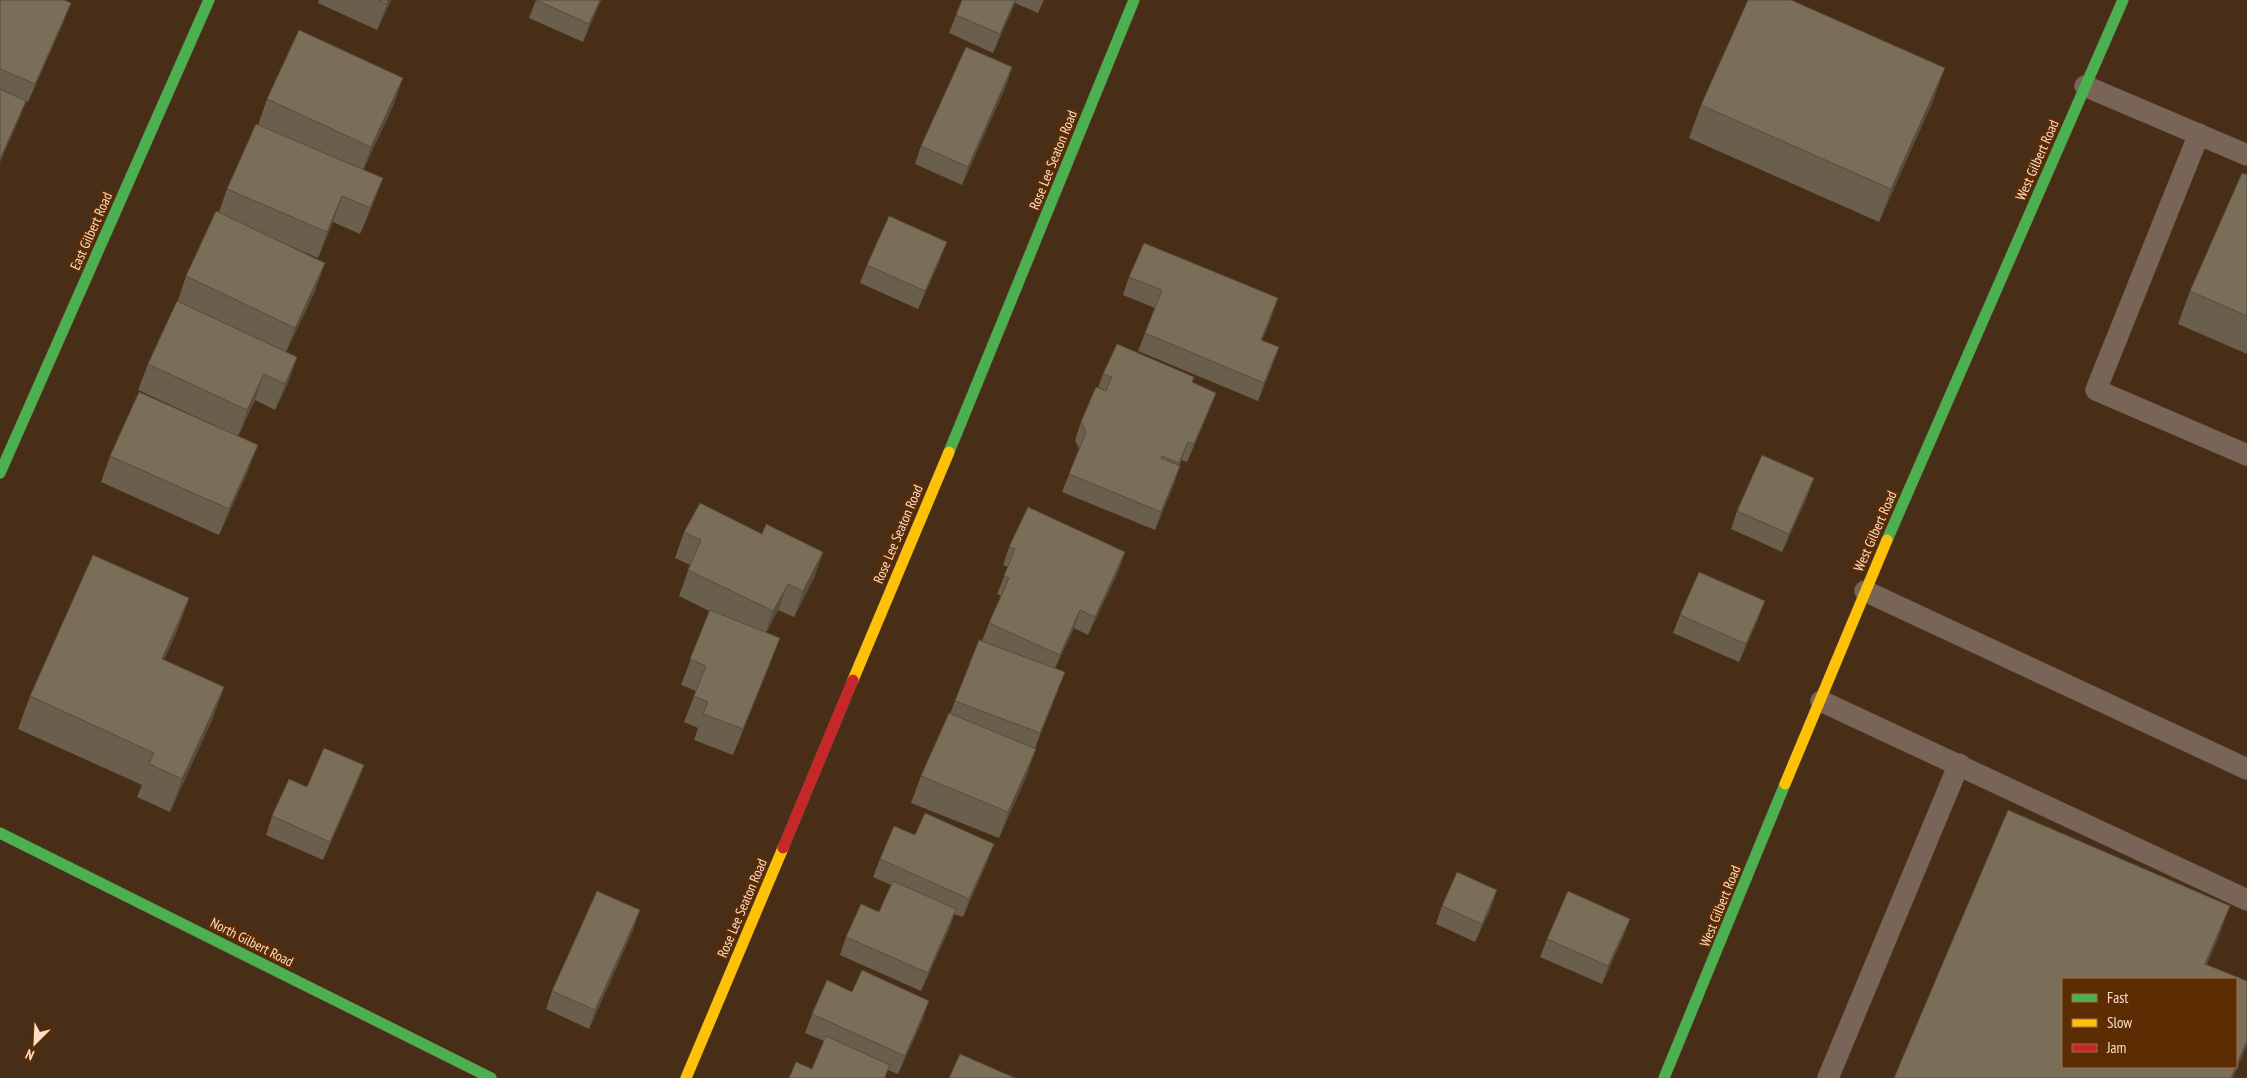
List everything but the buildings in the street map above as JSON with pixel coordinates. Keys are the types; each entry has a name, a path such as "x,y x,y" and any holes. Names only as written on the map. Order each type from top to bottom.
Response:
{"street":[{"name":"East Gilbert Road","path":"0,473 209,0"},
{"name":"Rose Lee Seaton Road","path":"686,1078 917,529 1134,0"},
{"name":"West Gilbert Road","path":"1664,1078 1865,591 2123,0"},
{"name":"North Gilbert Road","path":"0,833 491,1078"}],"lane":[{"path":"2085,86 2247,155"},
{"path":"2199,134 2096,390 2247,455"},
{"path":"1865,591 2247,769"},
{"path":"1821,701 2247,900"},
{"path":"1828,1078 1959,764"}],"traffic: fast":[{"path":"0,473 209,0"},
{"path":"949,452 1134,0"},
{"path":"1887,540 2123,0"},
{"path":"1664,1078 1785,784"},
{"path":"0,833 491,1078"}],"traffic: slow":[{"path":"853,680 949,452"},
{"path":"1785,784 1887,540"},
{"path":"686,1078 783,848"}],"traffic: jam":[{"path":"783,848 853,680"}]}
